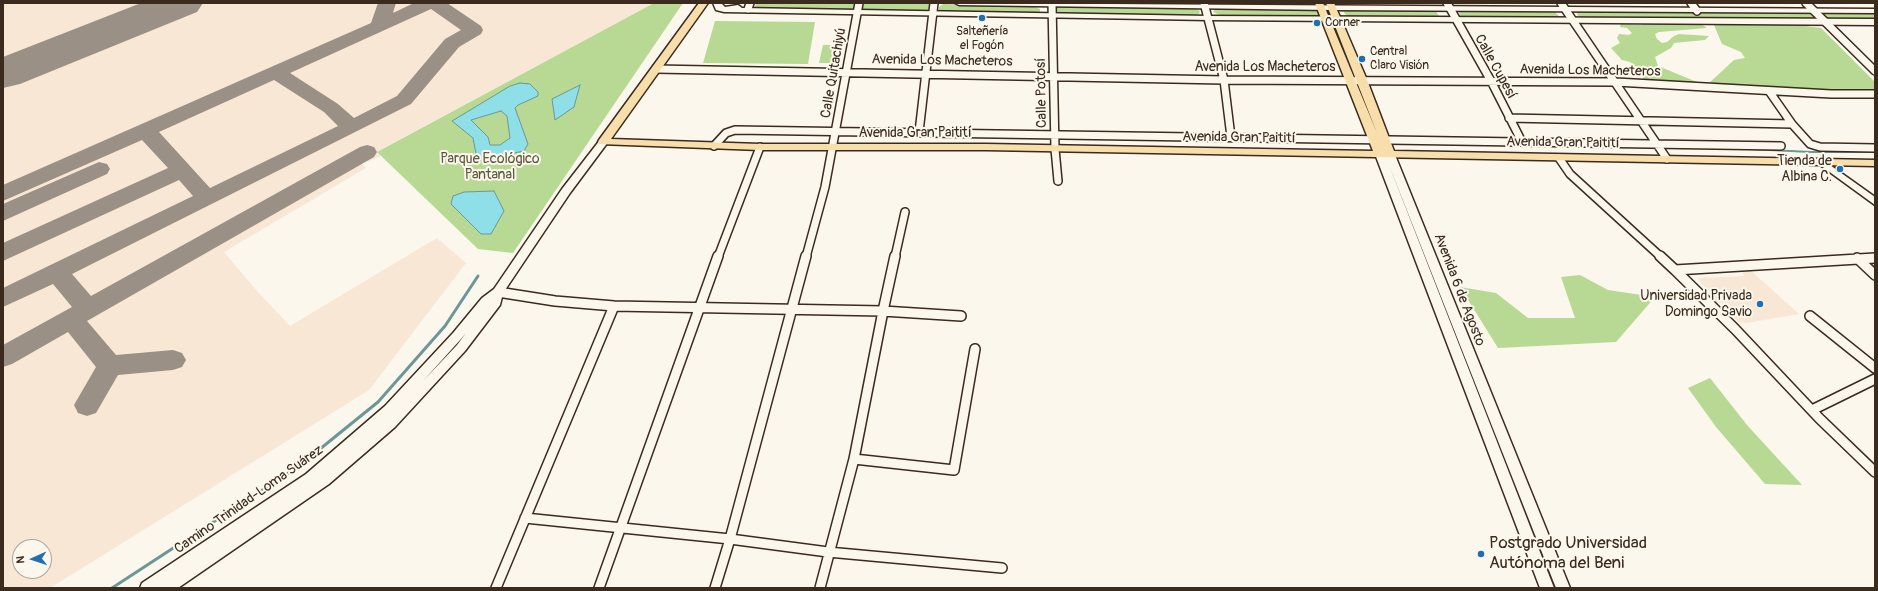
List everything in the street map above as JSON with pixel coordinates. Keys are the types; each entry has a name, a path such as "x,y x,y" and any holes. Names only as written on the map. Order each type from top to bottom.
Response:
{"main road":[{"path":"603,142 704,3"},
{"path":"715,3 721,9 732,10 749,6 857,12 1053,16 1875,22"},
{"path":"732,10 739,7 741,3"},
{"path":"959,3 1564,6 1699,11 1875,11"},
{"name":"Avenida 6 de Agosto","path":"1320,5 1374,140 1385,154 1485,427 1547,588"},
{"name":"Avenida 6 de Agosto","path":"1331,5 1385,141 1385,154"},
{"name":"Avenida Gran Paitití","path":"603,142 760,147 1056,149 1875,163"},
{"name":"Camino Trinidad-Loma Suárez","path":"147,588 286,496 339,455 389,410 457,336 486,301 498,292 566,191 603,142"},
{"path":"1823,163 1875,202"},
{"name":"Avenida 6 de Agosto","path":"1410,222 1498,428 1563,588"},
{"name":"Camino Trinidad-Loma Suárez","path":"166,588 324,480 362,449 391,423 460,348 496,302 498,292"},
{"path":"1485,427 1498,428"},
{"path":"1517,511 1531,511"}],"street":[{"name":"Calle Quitachiyú","path":"715,588 730,540 824,187 833,147 859,3"},
{"path":"919,132 934,3"},
{"path":"1690,3 1699,11"},
{"path":"1806,3 1875,71"},
{"name":"Calle Potosí","path":"1052,4 1055,134 1058,182"},
{"path":"1204,4 1209,18 1224,80 1231,137"},
{"name":"Calle Cupesí","path":"1448,6 1491,81 1522,142"},
{"path":"1564,6 1667,159"},
{"name":"Avenida Los Macheteros","path":"656,69 1054,75 1224,80 1350,79 1616,82 1831,94 1875,94"},
{"path":"1769,91 1792,124 1810,144 1820,147 1875,148"},
{"path":"1510,118 1792,124"},
{"path":"714,146 726,133 735,130 1781,146"},
{"path":"599,588 699,307 760,147"},
{"path":"1559,158 1570,174 1674,270 1735,329 1812,410 1875,472"},
{"path":"820,588 828,552 854,458 883,311 905,212"},
{"path":"1857,258 1875,275"},
{"path":"1674,270 1875,258"},
{"path":"498,292 555,301 614,306 883,311 961,316"},
{"path":"496,588 614,306"},
{"path":"1810,316 1875,368"},
{"path":"854,458 954,470 975,349"},
{"path":"1812,410 1875,379"},
{"path":"525,518 620,530 730,540 828,552 1002,568"}],"shaded area":[{"path":"3,3 654,3 378,151 381,156 368,162 365,159 360,162 366,168 224,252 257,291 290,326 437,238 466,263 369,390 50,588 3,588"},
{"path":"1750,270 1799,314 1747,323 1738,322 1722,303 1717,303 1710,295 1712,294 1698,278 1745,276 1741,271"}],"green space":[{"name":"Parque Ecológico Pantanal","path":"654,3 683,3 513,253 478,249 377,152"},
{"path":"756,3 856,3 854,11 755,9"},
{"path":"862,3 930,4 930,12 860,11"},
{"path":"943,4 1035,7 1040,9 1040,12 1036,15 942,12 939,10 939,7"},
{"path":"1059,6 1192,7 1200,11 1199,14 1194,15 1061,13 1055,10"},
{"path":"1216,8 1318,9 1321,16 1220,15 1213,12"},
{"path":"1434,9 1440,17 1347,16 1342,10"},
{"path":"1458,10 1554,11 1560,17 1461,17"},
{"path":"1576,11 1810,12 1819,18 1817,20 1581,18 1578,16"},
{"path":"1820,13 1875,13 1875,20 1828,20"},
{"path":"715,21 815,22 808,64 703,63"},
{"path":"1650,23 1699,23 1707,28 1659,32 1655,34 1657,39 1662,43 1667,42 1679,34 1709,36 1705,40 1674,43 1671,48 1655,57 1658,66 1697,82 1708,84 1734,60 1745,58 1741,52 1722,44 1714,25 1798,25 1821,28 1875,82 1875,93 1645,81 1637,67 1630,62 1622,60 1611,48 1620,43 1617,38 1619,34 1629,35 1632,33 1627,28 1620,27 1621,24 1640,25"},
{"path":"823,45 839,45 836,63 819,63"},
{"path":"1580,275 1608,290 1655,297 1616,342 1498,348 1460,287 1496,293 1528,318 1575,318 1561,277"},
{"path":"1710,378 1747,425 1802,485 1765,484 1716,427 1688,388"}],"water":[{"path":"520,83 530,84 538,92 538,96 518,105 515,108 528,144 524,151 509,154 490,162 477,159 473,138 452,121 510,86","holes":["501,111 507,116 510,138 500,145 490,145 488,137 471,120"]},
{"path":"580,85 574,107 555,120 552,99"},
{"path":"494,191 504,211 491,234 481,234 451,204 453,196 464,192"}],"waterway":[{"path":"1749,149 1811,152 1875,152"},
{"path":"112,588 299,466 378,402 445,326 478,276"}],"taxiway":[{"path":"379,26 387,3"},
{"path":"379,26 429,3"},
{"path":"352,127 404,100 452,43 474,30 435,3"},
{"path":"275,72 379,26"},
{"path":"145,130 275,72"},
{"path":"275,72 331,108 352,127"},
{"path":"3,298 352,127"},
{"path":"3,194 145,130"},
{"path":"145,130 182,170"},
{"path":"3,357 367,152"},
{"path":"3,213 99,169"},
{"path":"3,253 182,170"},
{"path":"182,170 207,198"},
{"path":"57,272 88,309"},
{"path":"71,319 110,366"},
{"path":"110,366 173,360"},
{"path":"87,405 110,366"}],"runway":[{"path":"3,74 181,3"}],"place":[{"name":"Salteñería el Fogón","path":"982,18"},
{"name":"Corner","path":"1317,23"},
{"name":"Central Claro Visión","path":"1362,59"},
{"name":"Tienda de Albina C.","path":"1840,169"},
{"name":"Universidad Privada Domingo Savio","path":"1760,304"},
{"name":"Postgrado Universidad Autónoma del Beni","path":"1481,554"}]}
